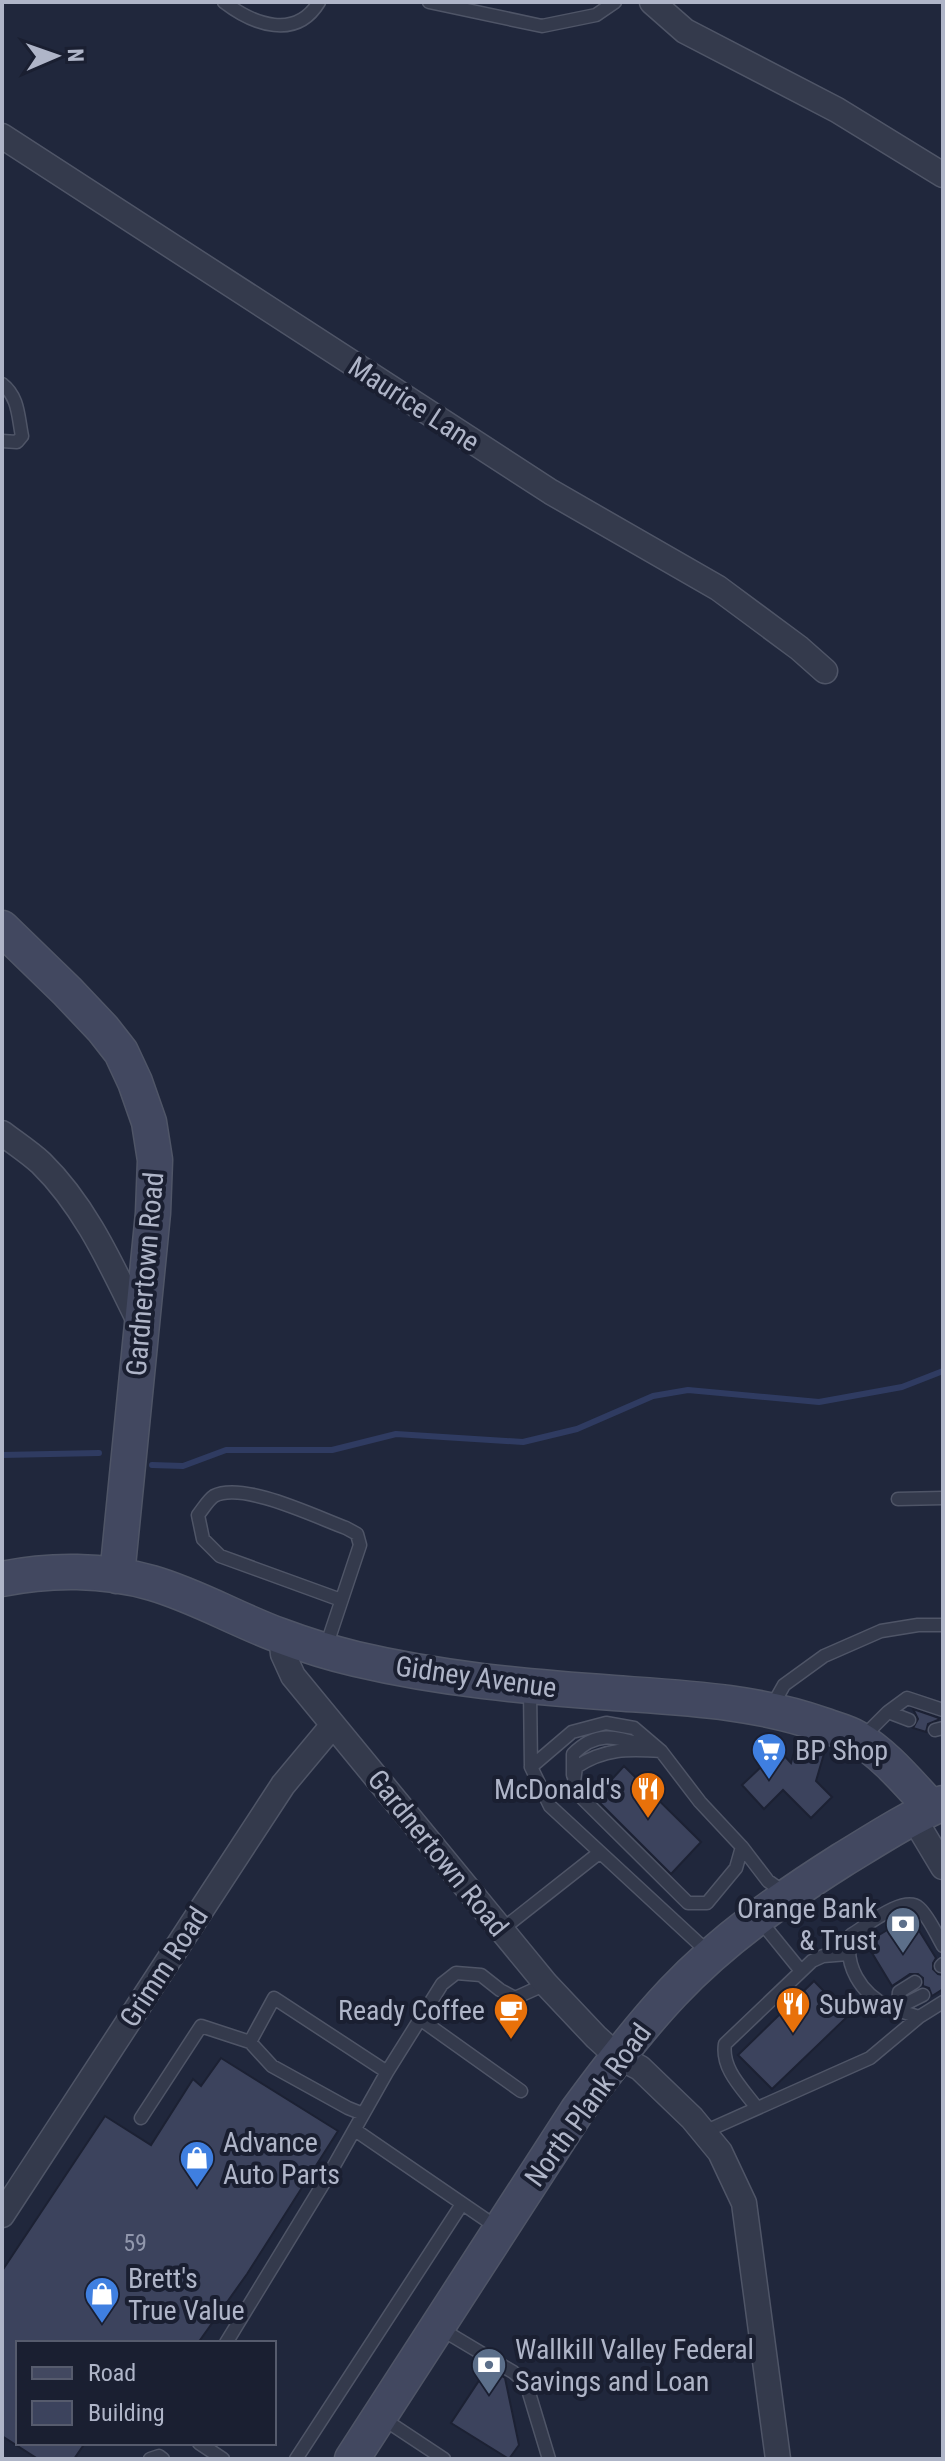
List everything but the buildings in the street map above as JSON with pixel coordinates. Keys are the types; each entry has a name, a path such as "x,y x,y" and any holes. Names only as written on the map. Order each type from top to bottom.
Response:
{"street":[{"path":"652,2 685,31 837,110 943,175"},
{"name":"Maurice Lane","path":"2,136 551,492 718,588 825,671"},
{"name":"Gardnertown Road","path":"2,928 103,1029 121,1052 149,1122 155,1160 153,1213 117,1576"},
{"path":"2,1133 40,1162 68,1194 92,1230 141,1325"},
{"name":"Gidney Avenue","path":"2,1579 31,1573 66,1572 117,1576 151,1582 281,1636 355,1659 475,1682 697,1699 769,1710 820,1723 859,1740 893,1767 929,1810"},
{"name":"Gardnertown Road","path":"281,1636 283,1654 293,1676 500,1931 596,2037 617,2056 640,2068 692,2118 720,2152 744,2203 778,2459"},
{"name":"Grimm Road","path":"2,2215 283,1785 333,1725"},
{"path":"929,1810 943,1867"},
{"name":"North Plank Road","path":"352,2459 577,2111 617,2056 675,1990 787,1895 929,1810"}],"lane":[{"path":"224,2 242,16 282,27 311,16 319,2"},
{"path":"429,2 542,26 596,15 615,2"},
{"path":"2,384 16,401 22,436 17,442 2,441"},
{"path":"325,1650 360,1545 357,1534 252,1493 234,1491 211,1498 198,1515 203,1539 220,1556 341,1600"},
{"path":"898,1499 943,1498"},
{"path":"769,1710 784,1685 824,1656 881,1631 918,1625 943,1625"},
{"path":"530,1686 531,1767 550,1806 713,1956"},
{"path":"859,1740 907,1698 943,1710"},
{"path":"888,1712 909,1720"},
{"path":"531,1767 572,1732 606,1723 634,1728 661,1751 768,1881 787,1895"},
{"path":"661,1751 622,1749 590,1758 576,1767 573,1789 688,1903 707,1903 717,1893 736,1868 742,1847"},
{"path":"500,1931 599,1853"},
{"path":"919,2017 867,1990 851,1967 848,1954 851,1935 901,1904 913,1904 920,1908 943,1946"},
{"path":"758,1918 801,1971"},
{"path":"757,2108 731,2073 723,2056 725,2044 812,1961 823,1956 848,1954"},
{"path":"227,2341 442,1984 456,1973 481,1975 515,1998 546,1984"},
{"path":"894,2005 899,1992 915,1982"},
{"path":"894,2005 905,2004 923,1995"},
{"path":"250,2042 274,1998 387,2072"},
{"path":"704,2132 870,2058 919,2017 943,2002"},
{"path":"420,2019 521,2091"},
{"path":"141,2118 201,2026 250,2042 272,2066 363,2114"},
{"path":"355,2130 500,2230"},
{"path":"296,2459 462,2204"},
{"path":"437,2327 526,2383 549,2459"},
{"path":"380,2416 444,2459"},
{"path":"202,2445 223,2459"},
{"path":"150,2459 159,2456 163,2459"}],"waterway":[{"path":"152,1465 183,1466 226,1450 332,1450 396,1434 523,1442 577,1429 653,1396 688,1390 819,1402 902,1387 943,1371"},
{"path":"2,1455 99,1453"}],"place":[{"name":"BP Shop","path":"769,1781"},
{"name":"McDonald's","path":"648,1820"},
{"name":"Orange Bank & Trust","path":"903,1955"},
{"name":"Subway","path":"793,2035"},
{"name":"Ready Coffee","path":"511,2041"},
{"name":"Advance Auto Parts","path":"197,2189"},
{"name":"Brett's True Value","path":"102,2325"},
{"name":"Wallkill Valley Federal Savings and Loan","path":"489,2396"}]}
